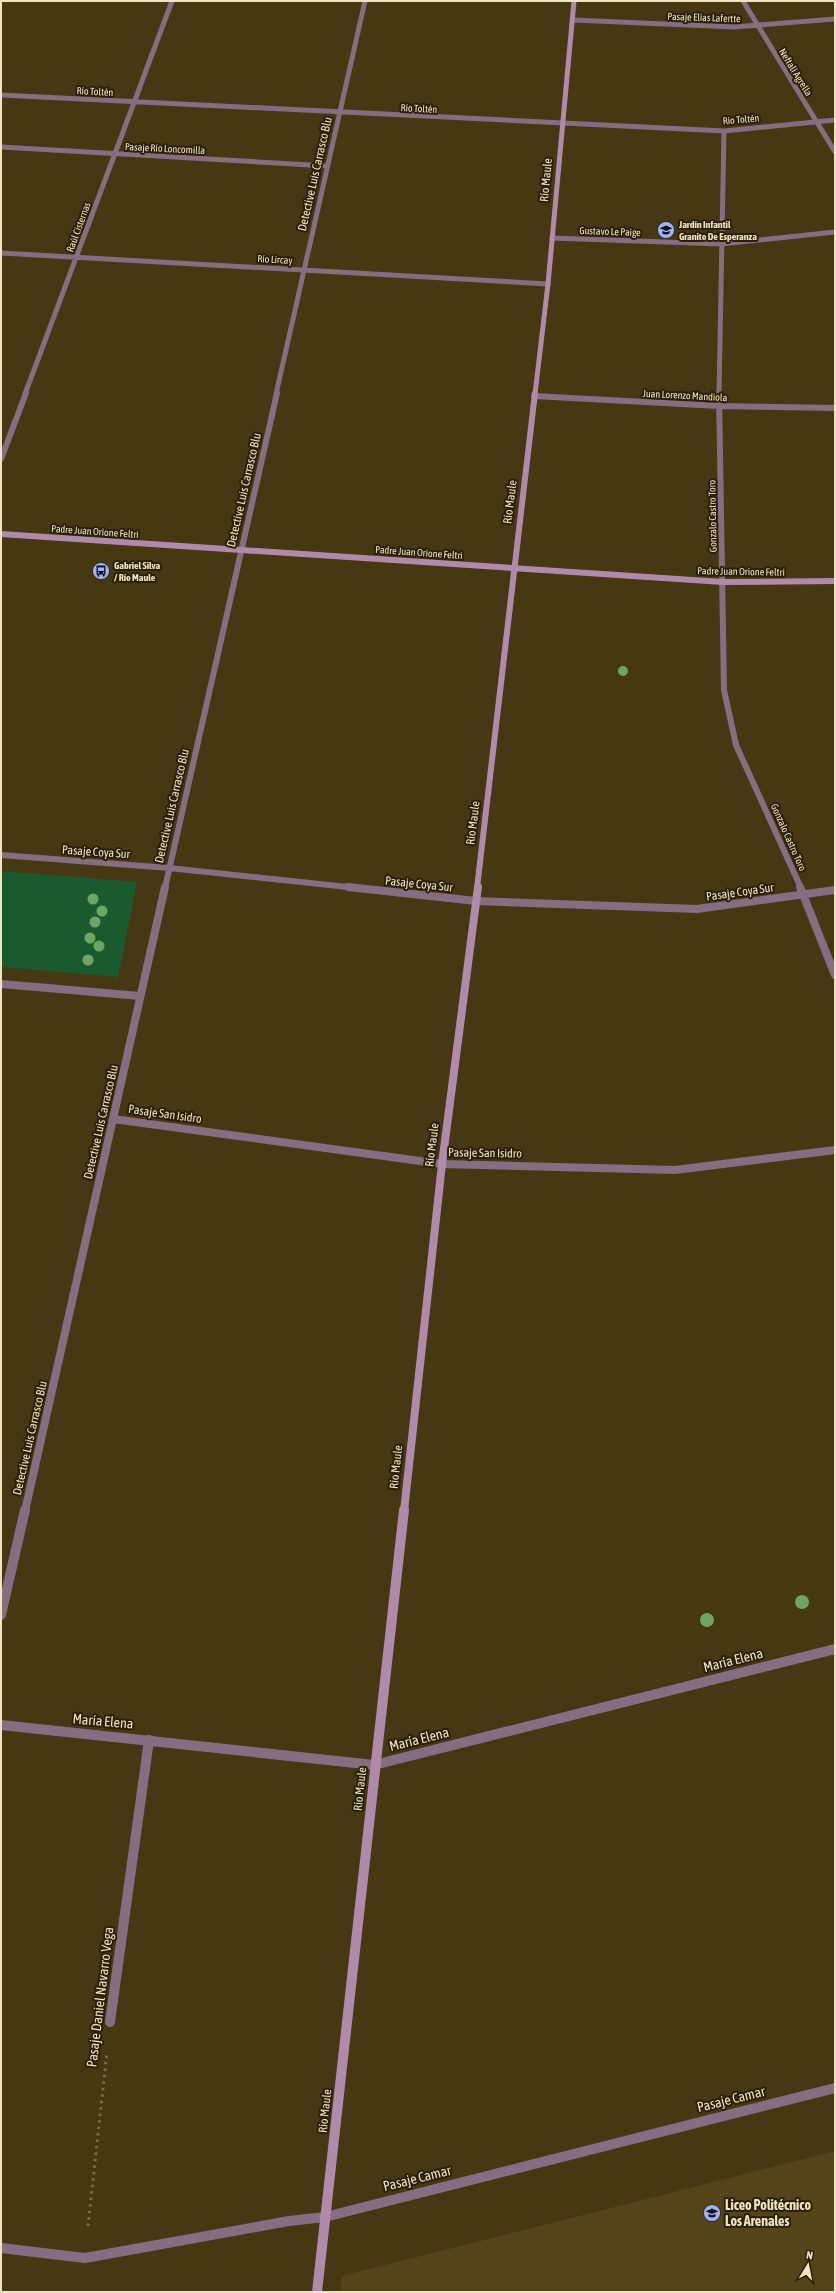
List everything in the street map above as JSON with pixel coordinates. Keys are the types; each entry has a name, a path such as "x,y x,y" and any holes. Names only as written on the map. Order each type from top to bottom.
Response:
{"street":[{"name":"Raúl Cisternas","path":"1,460 172,1"},
{"name":"Detective Luis Carrasco Blu","path":"1,1615 365,1"},
{"name":"Río Maule","path":"316,2292 442,1164 476,901 548,284 574,1"},
{"name":"Neftalí Agrella","path":"742,1 835,152"},
{"name":"Pasaje Elías Lafertte","path":"573,20 714,27 758,26 835,19"},
{"name":"Río Toltén","path":"1,95 563,124 724,130 835,120"},
{"name":"Gonzalo Castro Toro","path":"724,130 719,406 724,690 736,745 804,895 835,975"},
{"name":"Pasaje Río Loncomilla","path":"1,147 328,166"},
{"name":"Gustavo Le Paige","path":"552,238 721,244 835,232"},
{"name":"Río Lircay","path":"1,253 548,284"},
{"name":"Juan Lorenzo Mandiola","path":"534,396 719,406 835,408"},
{"name":"Padre Juan Orione Feltri","path":"1,534 723,582 835,581"},
{"name":"Pasaje Coya Sur","path":"1,855 169,868 476,901 697,909 835,890"},
{"path":"1,984 140,996"},
{"name":"Pasaje San Isidro","path":"113,1119 442,1164 675,1170 835,1150"},
{"name":"María Elena","path":"1,1725 374,1765 835,1649"},
{"name":"Pasaje Daniel Navarro Vega","path":"110,2022 149,1740"},
{"name":"Pasaje Camar","path":"1,2248 85,2258 289,2221 325,2216 835,2088"}],"path":[{"name":"Pasaje Daniel Navarro Vega","path":"85,2258 110,2022"}],"shaded area":[{"name":"Liceo Politécnico Los Arenales","path":"835,2151 835,2292 341,2292 342,2276"}],"green space":[{"path":"1,871 137,882 118,977 1,967"}],"place":[{"name":"Jardín Infantil Granito De Esperanza","path":"666,230"},
{"name":"Gabriel Silva / Río Maule","path":"101,571"},
{"name":"Liceo Politécnico Los Arenales","path":"712,2213"}]}
